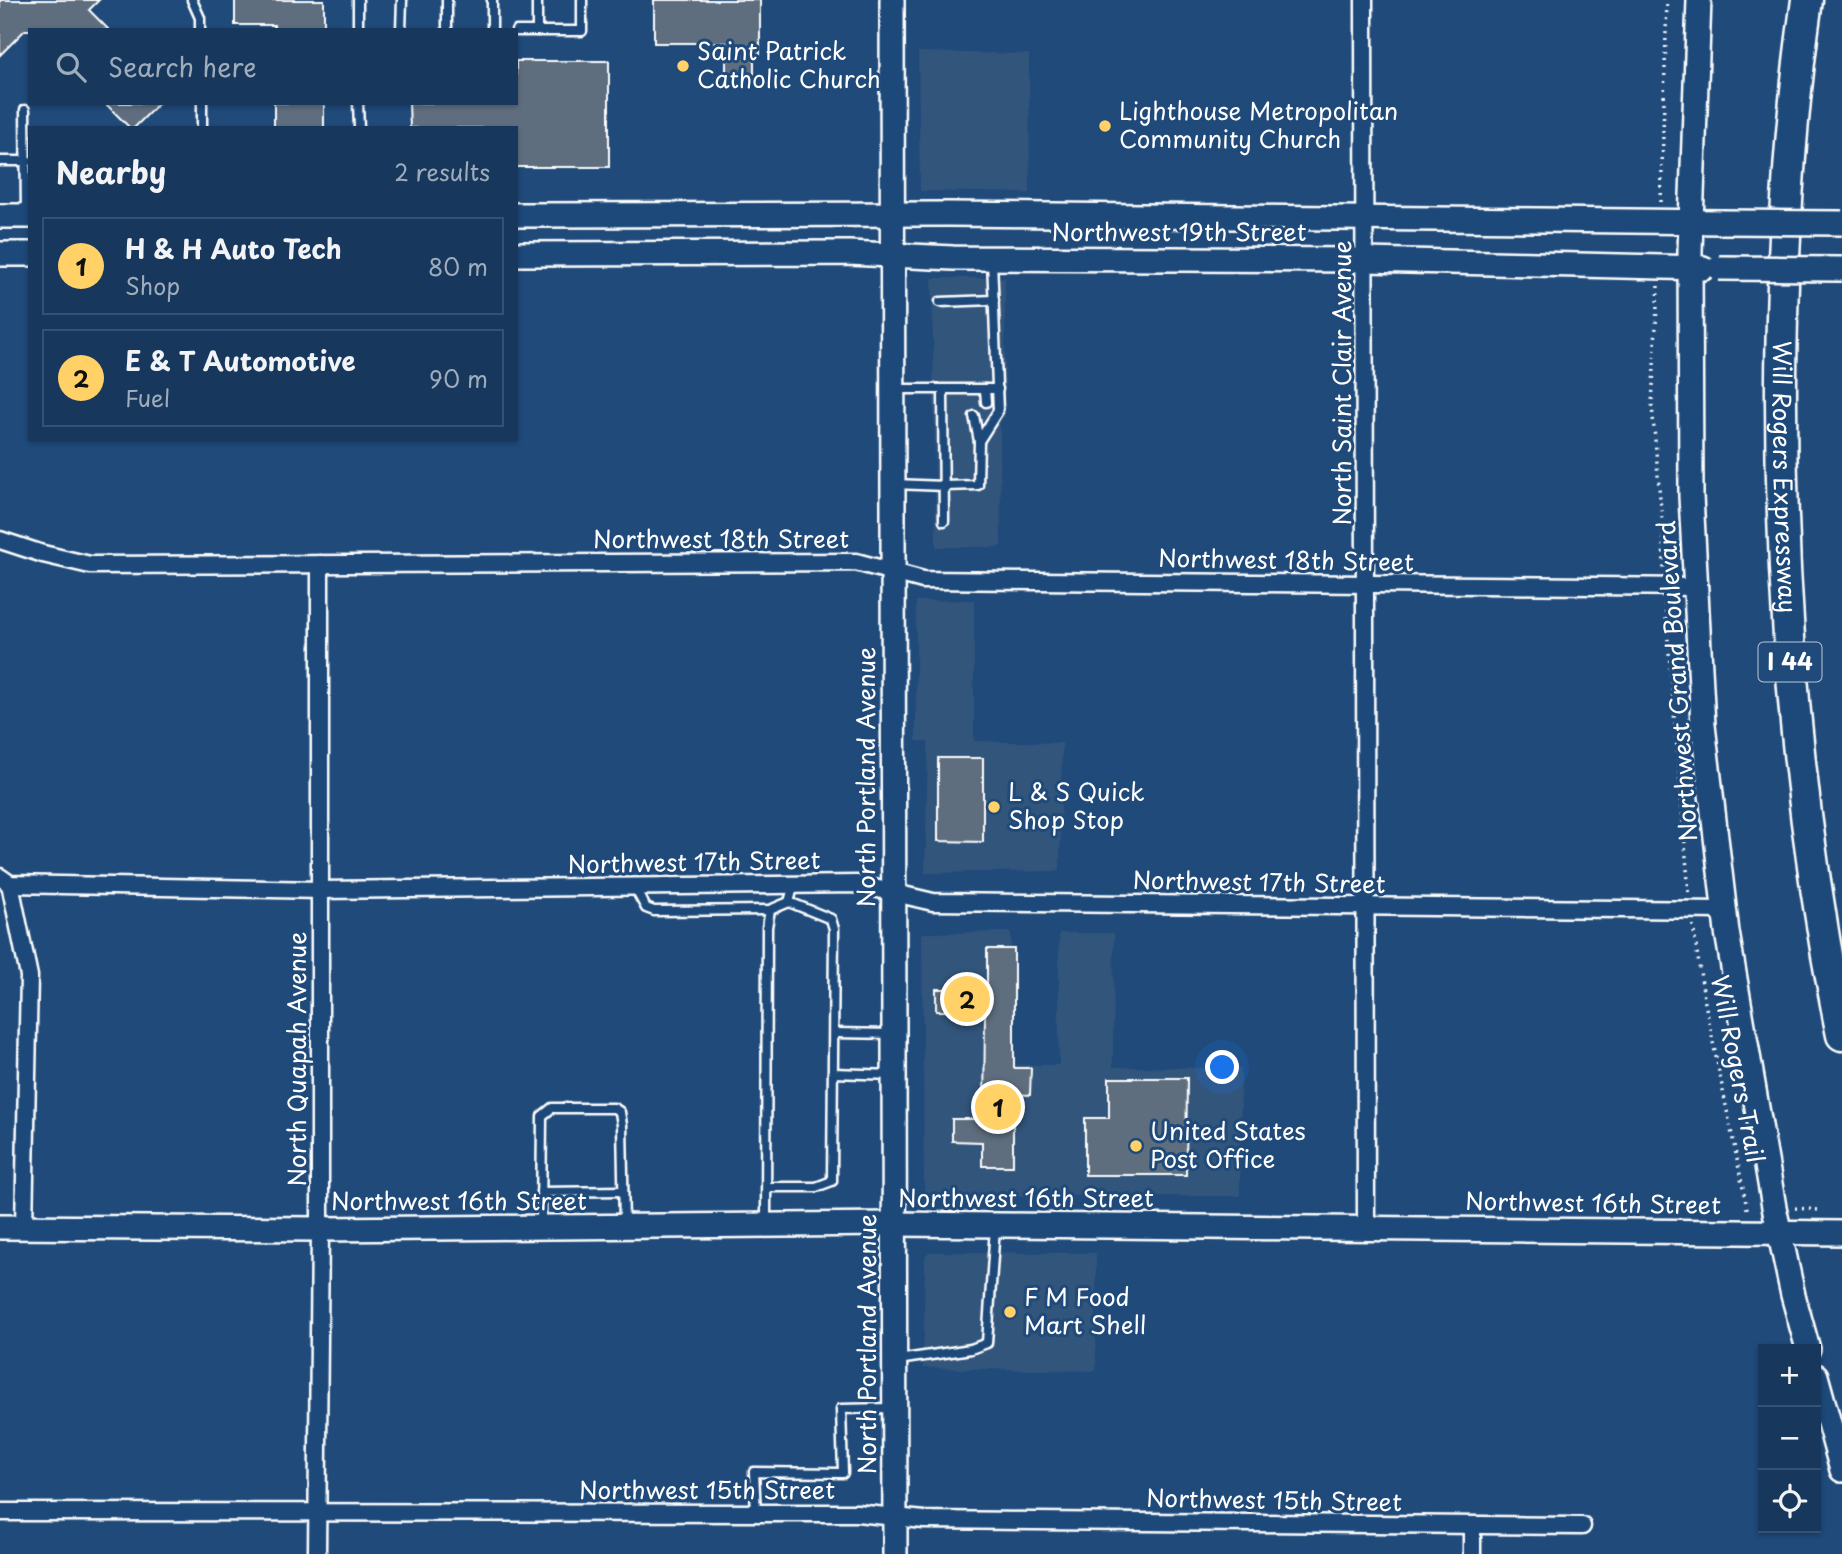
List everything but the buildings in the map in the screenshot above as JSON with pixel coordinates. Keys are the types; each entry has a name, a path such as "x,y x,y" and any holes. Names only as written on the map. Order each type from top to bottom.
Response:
{"highway":[{"name":"Will Rogers Expressway","path":"1807,0 1791,130 1785,224 1782,510 1788,638 1807,836 1842,1035"}],"street":[{"name":"North Portland Avenue","path":"892,0 895,1554"},
{"name":"North Saint Clair Avenue","path":"1364,0 1366,1228"},
{"name":"Northwest Grand Boulevard","path":"1699,0 1690,268 1691,496 1703,725 1725,910 1790,1232 1793,1295 1807,1344"},
{"name":"Northwest 19th Street","path":"518,215 892,214 1842,223"},
{"path":"0,216 28,216"},
{"path":"0,254 28,254"},
{"name":"Northwest 19th Street","path":"518,254 1365,260 1842,269"},
{"name":"Northwest 18th Street","path":"0,540 90,565 856,562 923,580 1696,587"},
{"name":"North Quapah Avenue","path":"317,1554 320,564"},
{"path":"5,881 29,976 24,1227"},
{"name":"Northwest 17th Street","path":"5,881 320,890 857,884 933,902 1725,910"},
{"name":"Northwest 16th Street","path":"0,1227 320,1229 894,1224 1842,1233"},
{"path":"1821,1394 1842,1470"},
{"name":"Northwest 15th Street","path":"0,1512 857,1514 924,1520 1582,1526"},
{"path":"1472,1527 1472,1554"}],"lane":[{"path":"192,0 200,18 200,28"},
{"path":"358,0 358,28"},
{"path":"401,28 402,0"},
{"path":"447,0 447,28"},
{"path":"492,0 492,28"},
{"path":"537,0 537,31"},
{"path":"518,31 582,31 582,0"},
{"path":"202,105 202,126"},
{"path":"358,105 359,126"},
{"path":"25,110 28,216"},
{"path":"0,161 27,161"},
{"path":"979,441 998,411 992,257"},
{"path":"940,302 994,300"},
{"path":"893,389 998,389"},
{"path":"985,389 986,402"},
{"path":"943,390 944,521"},
{"path":"973,390 974,402"},
{"path":"893,484 978,485 979,441 974,416"},
{"path":"979,441 987,416"},
{"path":"635,886 644,905 653,911 770,910 781,908 789,902 794,884"},
{"path":"767,1187 816,1187 832,1181 834,929 831,919 789,902"},
{"path":"766,1226 767,927 770,910"},
{"path":"834,1033 894,1034"},
{"path":"833,1073 894,1075"},
{"path":"541,1227 542,1116 552,1108 614,1108 620,1112 622,1125 624,1227"},
{"path":"541,1192 623,1191"},
{"path":"895,1361 971,1349 987,1343 995,1225"},
{"path":"756,1514 754,1472 843,1473 841,1409 895,1408"}],"path":[{"path":"1661,198 1667,0"},
{"path":"1657,294 1652,405 1664,555"},
{"path":"1666,616 1688,885"},
{"name":"Will Rogers Trail","path":"1695,941 1746,1204"}],"shaded area":[{"path":"918,52 1029,54 1030,193 920,191"},
{"path":"932,278 1005,278 1005,417 1000,418 1001,547 936,547"},
{"name":"L & S Quick Shop Stop","path":"974,600 974,741 1062,743 1060,871 925,873 928,742 916,741 916,601"},
{"path":"1011,932 1012,1065 1059,1065 1059,933 1114,933 1113,1067 1241,1068 1240,1196 924,1196 922,933"},
{"name":"F M Food Mart Shell","path":"929,1252 1096,1253 1096,1371 923,1368 925,1256"}],"place":[{"name":"Saint Patrick Catholic Church","path":"683,66"},
{"name":"Lighthouse Metropolitan Community Church","path":"1105,126"},
{"name":"L & S Quick Shop Stop","path":"994,807"},
{"name":"E & T Automotive","path":"967,999"},
{"name":"H & H Auto Tech","path":"998,1107"},
{"name":"United States Post Office","path":"1136,1146"},
{"name":"F M Food Mart Shell","path":"1010,1312"}]}
